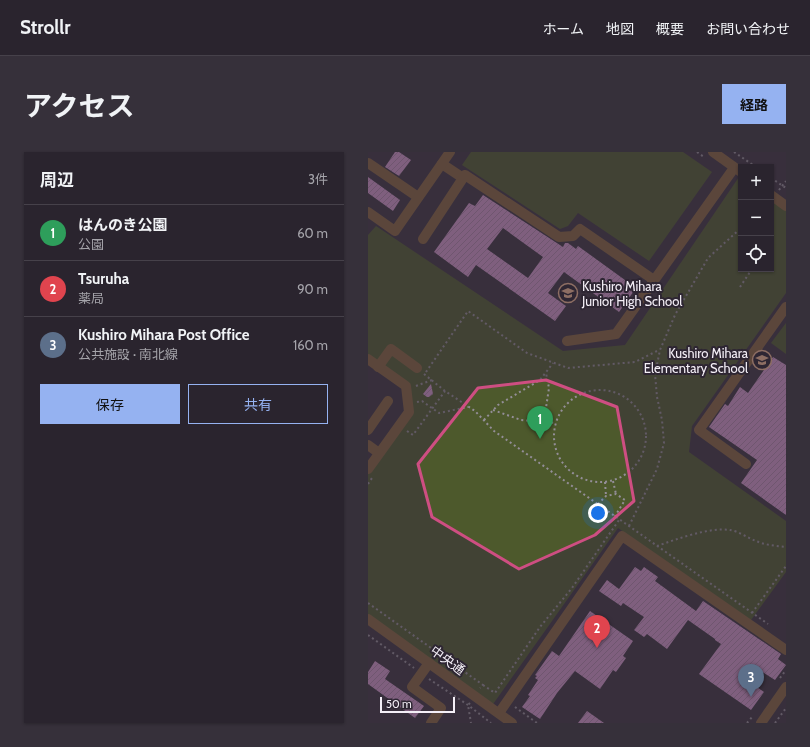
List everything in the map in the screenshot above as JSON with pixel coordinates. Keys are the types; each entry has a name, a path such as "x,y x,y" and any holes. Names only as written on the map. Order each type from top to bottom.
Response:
{"street":[{"path":"368,212 395,231 450,152"},
{"path":"567,341 616,334 654,280 738,170 713,152"},
{"path":"368,163 418,197"},
{"path":"442,164 463,178"},
{"path":"423,239 465,175 559,237 573,236 580,229 654,280"},
{"path":"774,197 786,206"},
{"path":"746,464 699,430 786,307"},
{"path":"378,366 391,349 417,368"},
{"path":"368,359 406,386 409,412 368,469"},
{"path":"368,430 388,401"},
{"path":"368,445 379,453"},
{"path":"505,719 507,701 622,536 786,650"},
{"name":"中央通","path":"368,620 505,719"},
{"path":"429,663 412,687 441,708 431,723"},
{"path":"761,723 786,687"}],"path":[{"path":"734,152 752,164"},
{"path":"774,180 786,188"},
{"path":"629,526 657,469 664,443 662,420 656,397 655,374 660,350 675,315 708,258 738,232"},
{"path":"740,287 750,272"},
{"path":"660,350 635,362 568,368 527,353 468,311 425,374 445,391 470,407 494,431 769,625"},
{"path":"484,420 498,405 540,380 553,363"},
{"path":"544,421 549,388 546,372"},
{"path":"411,388 432,380"},
{"path":"406,430 413,435 445,391"},
{"path":"593,391 610,391 626,398 638,411 645,426 646,444 640,460 628,473 612,481 587,481 571,472 559,458 554,441 556,423 563,408 576,396 593,391"},
{"path":"415,403 422,401 439,413 470,407"},
{"path":"493,410 521,420 556,423"},
{"path":"419,419 423,422"},
{"path":"612,481 616,494 625,500 615,516"},
{"path":"605,482 606,496"},
{"path":"598,504 606,496 616,494"},
{"path":"368,602 495,693 540,627 572,588 620,519"},
{"path":"657,546 683,537 717,530 731,530 758,542 786,547"},
{"path":"752,612 786,566"},
{"path":"471,723 468,705 483,685"},
{"path":"507,701 537,723"},
{"path":"775,723 786,708"}],"highlighted area":[{"path":"546,380 617,407 634,501 595,535 519,569 432,517 418,464 478,388"}],"green space":[{"path":"471,152 683,152 712,172 649,261 578,213 568,226 560,229 462,165"},
{"path":"738,178 738,272 774,272 774,197 786,206 786,293 692,426 689,452 786,521 786,572 751,620 618,528 491,707 368,619 368,469 409,412 406,386 368,359 368,235 376,226 563,351 625,345"},
{"path":"786,323 786,354 771,343"}],"building":[{"path":"395,152 399,152 411,160 399,176 385,167"},
{"path":"368,177 400,200 393,211 368,193"},
{"path":"483,195 563,247 565,243 568,243 576,249 578,246 636,288 619,312 564,272 548,293 566,306 555,321 476,265 468,277 434,252 469,203 475,206","holes":["503,228 543,257 528,278 487,249"]},
{"path":"773,357 786,365 786,515 741,483 757,460 709,427 725,404 728,406 740,387 748,393"},
{"path":"431,384 433,394 427,397 423,394"},
{"path":"635,567 641,571 644,567 658,577 655,581 696,611 703,601 781,654 778,659 786,665 775,680 753,666 744,678 764,692 751,710 699,674 721,644 715,639 688,620 667,649 647,634 644,637 634,630 644,617 623,603 621,606 599,591 607,580 619,589"},
{"path":"590,611 633,641 623,656 626,658 616,672 613,670 600,689 575,671 557,693 540,719 522,707 530,696 528,695 538,680 535,678 537,676 535,675 552,651 559,656"},
{"path":"375,661 390,671 385,679 424,706 415,718 368,684 368,672"},
{"path":"587,711 604,723 578,723"}],"place":[{"name":"Kushiro Mihara Junior High School","path":"568,293"},
{"name":"Kushiro Mihara Elementary School","path":"762,360"},
{"name":"はんのき公園","path":"540,439"},
{"name":"Tsuruha","path":"597,648"},
{"name":"Kushiro Mihara Post Office","path":"751,697"}]}
